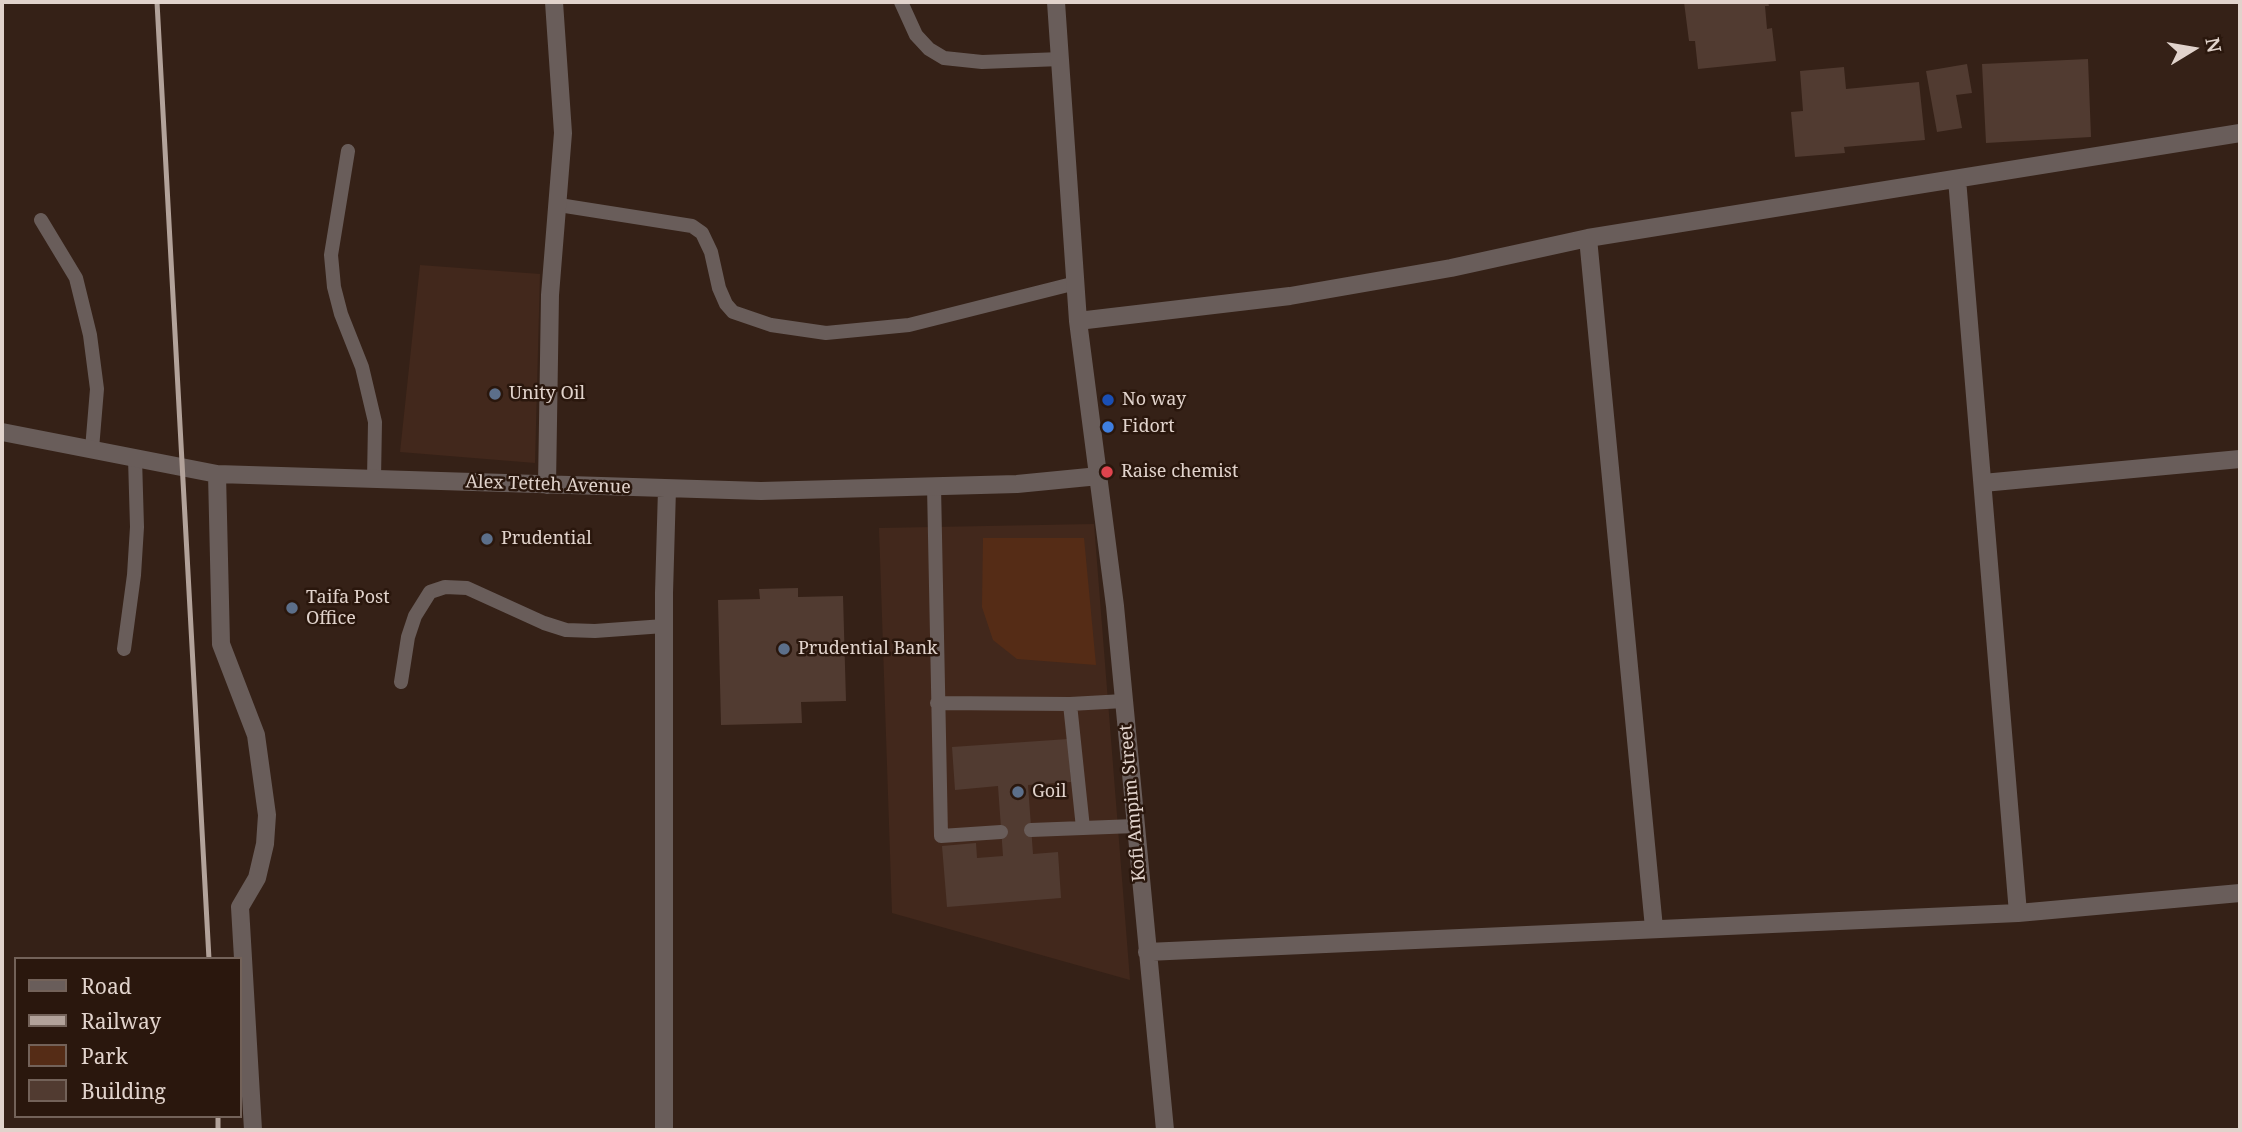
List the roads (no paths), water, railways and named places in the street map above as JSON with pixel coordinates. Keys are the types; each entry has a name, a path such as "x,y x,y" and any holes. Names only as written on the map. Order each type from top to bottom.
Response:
{"street":[{"path":"547,485 550,295 563,133 554,2"},
{"name":"Kofi Ampim Street","path":"1056,2 1079,321 1115,606 1165,1130"},
{"path":"1079,321 1290,296 1451,268 1588,238 2240,133"},
{"path":"1957,179 2018,913"},
{"path":"1588,238 1654,928"},
{"name":"Alex Tetteh Avenue","path":"2,432 217,474 761,491 1017,484 1099,476"},
{"path":"1983,483 2240,459"},
{"path":"217,474 221,643 257,735 267,815 265,844 257,878 240,906 253,1130"},
{"path":"664,1130 664,626 667,489"},
{"path":"1147,952 2018,913 2240,893"}],"lane":[{"path":"901,2 916,35 929,49 944,58 982,62 1060,59"},
{"path":"348,151 331,255 334,287 362,367 373,413 374,479"},
{"path":"559,205 692,226 702,233 711,251 719,288 726,304 733,312 771,325 826,333 909,325 1076,283"},
{"path":"41,220 76,278 90,335 97,389 92,449"},
{"path":"124,649 138,527 135,458"},
{"path":"934,486 941,836 1001,832"},
{"path":"401,682 408,637 415,616 430,592 445,587 467,587 544,623 566,630 595,631 664,626"},
{"path":"937,703 1070,704 1124,701"},
{"path":"1070,704 1083,828"},
{"path":"1031,830 1135,826"}],"railway":[{"path":"157,2 209,957"},
{"path":"218,1118 218,1130"}],"place":[{"name":"Unity Oil","path":"495,394"},
{"name":"No way","path":"1108,400"},
{"name":"Fidort","path":"1108,427"},
{"name":"Raise chemist","path":"1107,472"},
{"name":"Prudential","path":"487,539"},
{"name":"Taifa Post Office","path":"292,608"},
{"name":"Prudential Bank","path":"784,649"},
{"name":"Goil","path":"1018,792"}]}
